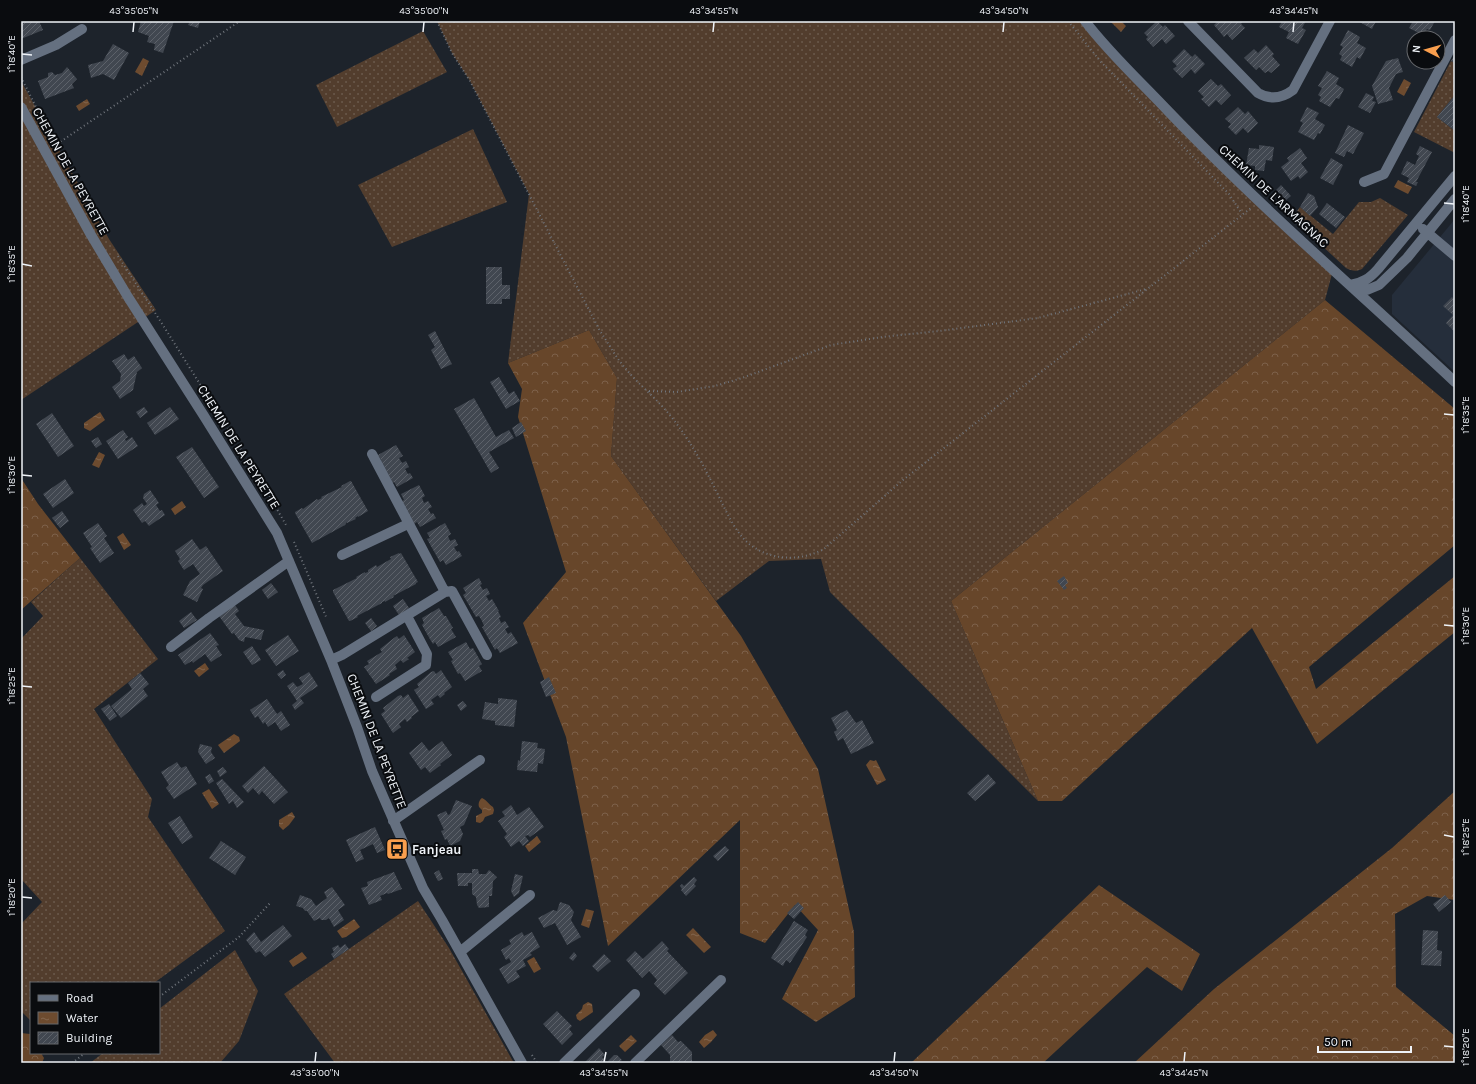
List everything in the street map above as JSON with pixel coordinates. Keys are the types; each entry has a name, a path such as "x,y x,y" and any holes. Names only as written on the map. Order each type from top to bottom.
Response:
{"street":[{"name":"CHEMIN DE L'ARMAGNAC","path":"1085,21 1173,116 1258,201 1455,382"},
{"path":"1188,21 1258,93 1266,98 1276,98 1286,96 1293,90 1330,21"},
{"path":"21,60 56,45 82,30"},
{"path":"1364,182 1384,174 1455,40"},
{"name":"CHEMIN DE LA PEYRETTE","path":"21,107 91,235 128,298 200,409 269,520 289,561 331,660 372,771 423,888 522,1063"},
{"path":"1350,285 1360,283 1369,278 1455,176"},
{"path":"1350,285 1367,290 1379,286 1407,258 1455,199"},
{"path":"1416,224 1455,256"},
{"path":"372,454 445,592"},
{"path":"342,556 408,524"},
{"path":"171,648 209,618 289,561"},
{"path":"331,660 342,655 445,592 452,591 487,656"},
{"path":"376,697 426,665 427,654 406,616"},
{"name":"CHEMIN DE LA PEYRETTE","path":"393,821 480,760"},
{"path":"460,952 530,895"},
{"path":"635,1063 721,980"},
{"path":"564,1063 635,994"}],"path":[{"path":"44,151 59,143 240,21"},
{"path":"437,21 452,53 470,81 600,331 626,369 669,413 695,449 733,526 751,546 777,557 802,558 824,549 903,480 1258,201"},
{"path":"1068,21 1101,62 1229,194 1242,214"},
{"path":"648,391 677,392 715,386 742,378 831,345 882,337 1038,318 1147,289"},
{"path":"160,997 240,937 271,902"},
{"path":"72,1063 85,1054"}],"shaded area":[{"path":"437,21 1085,21 1333,270 1325,300 951,601 1038,801 830,592 821,559 769,561 716,601 611,456 617,378 589,330 508,363 529,194 470,81 452,53"},
{"path":"423,31 447,72 337,127 316,85"},
{"path":"1451,61 1455,63 1455,95 1437,117 1455,131 1455,153 1414,132"},
{"path":"21,81 109,239 156,310 21,400"},
{"path":"473,129 507,202 392,247 358,185"},
{"path":"1380,198 1408,215 1362,269 1358,271 1346,268 1292,218 1300,207 1333,234 1359,202 1371,202"},
{"path":"1455,219 1455,372 1392,314 1392,295"},
{"path":"80,558 158,659 94,709 152,799 148,817 225,931 155,982 30,982 30,1020 21,1011 21,924 42,902 21,879 21,639 43,616 31,602"},
{"path":"418,901 449,948 514,1063 335,1063 284,994"},
{"path":"235,950 258,991 239,1041 220,1063 90,1063 102,1054 160,1054 160,1008"}],"green space":[{"path":"1325,300 1455,409 1455,545 1309,667 1316,689 1455,576 1455,632 1317,744 1252,628 1062,801 1038,801 951,601"},
{"path":"589,330 617,378 611,456 741,636 818,769 854,932 855,997 816,1022 782,999 818,930 795,905 765,943 740,933 740,820 608,946 566,737 523,623 566,572 518,417 522,389 508,363"},
{"path":"21,478 38,504 80,558 21,610"},
{"path":"1455,791 1455,900 1427,896 1395,914 1396,987 1455,1036 1455,1063 1134,1063 1214,989 1392,848"},
{"path":"1099,885 1200,954 1182,991 1147,967 1043,1063 911,1063"},
{"path":"21,1033 30,1034 30,1054 42,1054 44,1058 42,1063 21,1063"}],"water":[{"path":"1110,21 1121,21 1126,26 1121,32"},
{"path":"143,58 149,61 142,76 135,72"},
{"path":"1404,79 1411,83 1404,96 1397,92"},
{"path":"87,99 90,104 79,111 76,106"},
{"path":"1398,180 1412,187 1408,194 1394,187"},
{"path":"100,412 105,420 90,431 84,428 84,423"},
{"path":"99,452 105,455 99,468 92,465"},
{"path":"182,501 186,507 175,515 171,509"},
{"path":"123,533 131,545 124,550 117,537"},
{"path":"205,663 209,669 199,677 194,671"},
{"path":"234,734 239,737 240,741 224,753 218,745"},
{"path":"870,760 876,760 886,780 877,785 866,765"},
{"path":"209,789 219,804 212,809 202,793"},
{"path":"482,798 493,807 494,810 493,814 485,817 480,823 476,822 476,816 482,813 482,810 479,807 479,801"},
{"path":"292,812 295,817 283,830 279,826 279,820"},
{"path":"537,836 541,842 529,852 525,846"},
{"path":"586,909 594,911 589,928 581,925"},
{"path":"354,919 360,927 346,937 342,938 337,931"},
{"path":"693,928 711,947 704,953 686,935"},
{"path":"302,952 307,958 293,967 289,961"},
{"path":"534,957 541,969 534,973 527,961"},
{"path":"588,1002 592,1004 593,1012 580,1021 577,1019 576,1015 582,1009 583,1005"},
{"path":"713,1030 717,1035 704,1048 699,1042 705,1035"},
{"path":"631,1035 637,1041 625,1052 619,1046"}],"building":[{"path":"21,21 39,21 43,30 21,39"},
{"path":"141,21 174,21 163,53 154,50 155,44 147,42 149,36 138,32"},
{"path":"190,21 200,21 198,28 188,25"},
{"path":"1157,21 1163,27 1165,25 1175,36 1166,44 1162,39 1153,47 1146,39 1148,37 1144,33"},
{"path":"1218,21 1243,21 1241,24 1245,28 1232,40 1227,34 1224,37 1214,25"},
{"path":"1282,21 1306,21 1302,28 1306,30 1298,44 1286,38 1289,32 1279,27"},
{"path":"1358,21 1376,21 1372,29"},
{"path":"1413,21 1435,21 1430,30 1413,30 1409,28"},
{"path":"1348,30 1360,37 1357,43 1366,48 1360,59 1357,57 1352,67 1340,60 1342,56 1339,54 1343,47 1340,45"},
{"path":"113,44 129,53 114,80 103,74 91,78 88,65 103,61"},
{"path":"1266,45 1274,54 1272,56 1280,65 1271,73 1268,71 1265,73 1259,67 1256,70 1244,58 1254,49 1258,53"},
{"path":"1184,49 1192,57 1195,54 1205,64 1195,74 1191,69 1182,78 1173,69 1177,66 1172,61"},
{"path":"1454,56 1455,57 1455,63 1451,61"},
{"path":"1398,58 1403,72 1396,74 1389,88 1393,100 1378,104 1372,86 1386,61"},
{"path":"67,67 77,79 72,84 74,88 45,99 38,81 48,77 48,73 52,72 55,75 62,73"},
{"path":"1327,71 1339,78 1336,84 1344,89 1339,99 1336,98 1330,107 1319,101 1321,97 1318,95 1322,88 1318,86"},
{"path":"1211,79 1218,86 1221,84 1231,95 1221,105 1216,100 1209,107 1201,99 1204,97 1198,91"},
{"path":"1366,93 1374,97 1372,101 1376,102 1370,113 1358,107"},
{"path":"1455,95 1455,131 1437,117"},
{"path":"1238,107 1245,114 1248,111 1258,123 1248,133 1243,128 1236,135 1228,127 1231,124 1225,119"},
{"path":"1307,107 1319,113 1315,119 1325,125 1320,134 1318,133 1314,140 1298,132 1303,123 1300,121"},
{"path":"1348,125 1364,133 1353,154 1347,151 1344,157 1335,153"},
{"path":"1259,145 1274,147 1272,161 1266,160 1264,171 1255,170 1255,166 1246,165 1249,148 1259,149"},
{"path":"1420,146 1432,152 1416,182 1418,182 1416,186 1407,182 1409,178 1401,174 1407,161 1415,165 1419,156 1416,154"},
{"path":"1300,148 1307,158 1301,163 1308,172 1300,179 1298,176 1291,181 1281,167 1289,161 1287,158"},
{"path":"1331,158 1343,165 1333,185 1320,178"},
{"path":"1281,185 1291,196 1286,200 1276,190"},
{"path":"1308,193 1314,196 1318,207 1310,216 1300,207"},
{"path":"1327,203 1345,217 1336,228 1319,214"},
{"path":"486,267 502,267 502,285 510,285 510,299 502,299 502,304 486,304"},
{"path":"1452,297 1455,300 1455,332 1446,323 1453,315 1443,306"},
{"path":"435,331 452,364 441,369 431,350 435,347 428,335"},
{"path":"124,354 128,360 134,356 142,368 137,372 133,390 120,399 112,387 120,381 121,374 112,361"},
{"path":"499,377 509,394 514,391 520,401 506,409 490,382"},
{"path":"474,398 496,437 509,430 514,438 489,452 499,468 491,473 454,409"},
{"path":"144,407 148,412 140,418 136,412"},
{"path":"170,407 179,419 155,435 147,423"},
{"path":"52,413 74,446 58,457 36,424"},
{"path":"521,422 526,431 516,437 512,428"},
{"path":"123,430 128,437 125,439 126,441 132,437 138,446 118,459 106,441"},
{"path":"98,437 102,444 96,448 91,441"},
{"path":"396,445 403,456 399,458 402,463 406,461 409,467 405,469 413,478 397,487 394,482 391,484 379,461 381,460 378,455"},
{"path":"192,447 219,487 204,498 176,457"},
{"path":"65,479 74,493 53,508 43,494"},
{"path":"350,481 368,511 312,543 295,512 302,508 303,509 317,499 322,498 321,497 342,487 341,486"},
{"path":"419,485 425,496 422,498 424,503 428,501 432,507 428,509 436,518 420,527 417,522 414,524 402,501 404,500 401,494"},
{"path":"150,490 159,503 156,505 165,515 149,526 145,521 142,523 133,510 142,503 144,506 147,504 143,498 144,494"},
{"path":"62,511 69,521 60,528 52,518"},
{"path":"98,523 107,536 104,538 114,553 100,563 90,548 92,547 83,533"},
{"path":"445,523 451,534 448,536 450,541 455,539 458,545 454,547 462,556 446,565 443,560 440,562 427,539 430,538 427,533"},
{"path":"192,539 200,550 206,546 223,571 203,585 201,588 203,589 197,602 183,595 190,581 200,574 193,564 184,570 178,561 180,559 175,551"},
{"path":"401,553 418,582 393,596 394,597 382,602 349,621 333,590 357,578 356,577 365,572 368,572 368,570 376,565 377,567 391,559 390,557"},
{"path":"1064,576 1068,583 1065,585 1067,588 1064,590 1057,581"},
{"path":"479,578 482,584 480,585 483,590 487,588 490,594 486,596 489,601 492,599 499,611 501,623 505,621 509,627 505,629 508,634 511,632 518,643 500,653 497,648 495,650 482,627 484,626 482,621 479,616 476,617 463,595 466,593 463,588"},
{"path":"271,583 278,592 268,599 262,590"},
{"path":"403,599 409,608 399,615 393,606"},
{"path":"235,605 239,611 235,614 244,626 264,630 261,640 245,637 244,642 239,640 234,633 232,634 219,616"},
{"path":"439,608 444,616 446,616 456,637 438,647 435,642 433,644 422,625 424,623 422,618"},
{"path":"191,612 197,620 184,628 179,621"},
{"path":"371,618 377,626 371,631 365,623"},
{"path":"210,633 219,645 216,646 222,655 211,662 205,654 193,663 192,661 185,665 178,655"},
{"path":"288,635 299,651 276,666 265,650"},
{"path":"404,635 415,652 403,663 401,660 395,665 397,669 376,684 364,667 369,664 367,661 382,652 380,649 394,638 397,636 399,639"},
{"path":"466,642 470,649 473,648 482,664 479,666 482,671 465,681 460,673 458,674 451,661 453,660 448,652"},
{"path":"252,646 261,660 252,665 243,652"},
{"path":"283,670 286,675 281,679 277,674"},
{"path":"441,670 452,687 440,698 438,695 431,700 434,704 426,709 414,690 419,687 417,684 431,672 434,671 436,674"},
{"path":"309,672 318,686 300,698 304,703 295,710 292,705 297,701 287,686 293,682 297,687 303,684 299,678"},
{"path":"140,673 149,684 143,689 148,696 121,718 111,706 132,689 128,683"},
{"path":"549,677 556,693 546,697 540,682"},
{"path":"408,694 419,711 407,722 405,719 399,724 401,727 393,733 381,714 385,711 383,708 398,696 401,695 403,698"},
{"path":"498,698 517,700 514,727 495,725 495,721 482,719 485,702 498,704"},
{"path":"267,699 277,714 281,711 290,725 281,731 275,722 268,727 265,722 263,724 258,716 255,718 250,710"},
{"path":"463,701 467,706 461,711 457,705"},
{"path":"109,704 117,716 110,721 101,709"},
{"path":"847,710 856,723 862,720 874,743 851,754 843,738 838,741 834,732 837,730 831,718"},
{"path":"442,741 452,755 430,773 425,767 421,770 409,753 422,742 429,751"},
{"path":"522,741 538,743 537,748 545,749 543,764 538,763 537,772 517,770 518,760 520,761"},
{"path":"200,744 212,747 211,752 215,758 206,764 198,752"},
{"path":"177,762 181,768 186,766 197,784 174,799 166,788 169,785 161,772"},
{"path":"264,766 288,792 274,804 262,791 259,795 253,788 248,793 242,786"},
{"path":"223,767 227,772 220,777 217,771"},
{"path":"210,774 214,781 209,784 205,777"},
{"path":"988,774 996,783 975,801 967,793"},
{"path":"222,779 244,802 237,808 233,801 229,804 216,783"},
{"path":"456,800 472,806 464,825 460,827 463,834 460,841 450,846 447,839 445,840 441,831 444,830 437,815 446,811 448,815 450,814"},
{"path":"511,805 517,815 529,807 544,827 530,837 528,835 525,836 529,841 523,846 519,841 511,847 504,837 507,834 498,821 505,816 502,812"},
{"path":"180,816 193,837 182,844 168,823"},
{"path":"375,827 385,850 377,853 373,844 360,850 364,859 356,862 346,840"},
{"path":"221,841 246,857 235,875 209,858"},
{"path":"725,846 729,850 718,861 713,856"},
{"path":"472,869 478,869 479,874 486,874 489,870 497,877 493,881 492,896 489,896 489,907 479,908 476,897 472,894 472,883 468,883 468,886 458,886 457,873 472,873"},
{"path":"439,870 443,879 438,881 434,873"},
{"path":"394,872 402,889 380,896 382,900 369,905 361,888 368,886 367,882"},
{"path":"515,874 523,876 519,893 514,897 511,891"},
{"path":"694,877 697,880 694,884 696,886 686,896 681,890 682,889 680,886 682,884 684,886"},
{"path":"332,887 345,905 338,910 344,920 334,927 329,918 326,920 321,920 320,918 314,921 307,911 296,906 300,895 311,899 316,906 327,898 324,892"},
{"path":"1445,895 1451,902 1439,912 1433,904"},
{"path":"560,902 569,905 574,912 571,920 581,937 567,945 555,923 544,928 538,918 553,910 557,911"},
{"path":"798,902 804,908 794,919 787,913"},
{"path":"794,921 808,930 805,935 807,937 790,963 786,960 783,966 771,958"},
{"path":"283,925 292,936 265,957 260,951 256,953 246,940 254,932 261,942"},
{"path":"1423,930 1438,931 1437,950 1442,951 1441,966 1421,965"},
{"path":"522,932 524,936 532,932 540,947 530,953 532,955 523,960 526,966 516,971 520,977 508,984 499,969 511,962 509,958 506,960 501,950 511,944 509,940"},
{"path":"662,941 669,949 667,951 688,973 665,995 654,984 657,980 649,971 642,978 626,960 635,951 643,959"},
{"path":"345,944 349,949 334,959 331,954 334,952 332,948 338,945 340,948"},
{"path":"574,952 577,956 573,961 569,958"},
{"path":"604,954 611,961 598,972 592,966"},
{"path":"557,1011 572,1026 569,1029 573,1034 562,1045 543,1024"},
{"path":"672,1035 678,1042 681,1041 692,1052 692,1063 670,1063 670,1055 661,1045"},
{"path":"599,1048 605,1055 602,1057 607,1062 614,1055 617,1055 622,1060 618,1063 584,1063"}],"place":[{"name":"Fanjeau","path":"397,849"}]}
